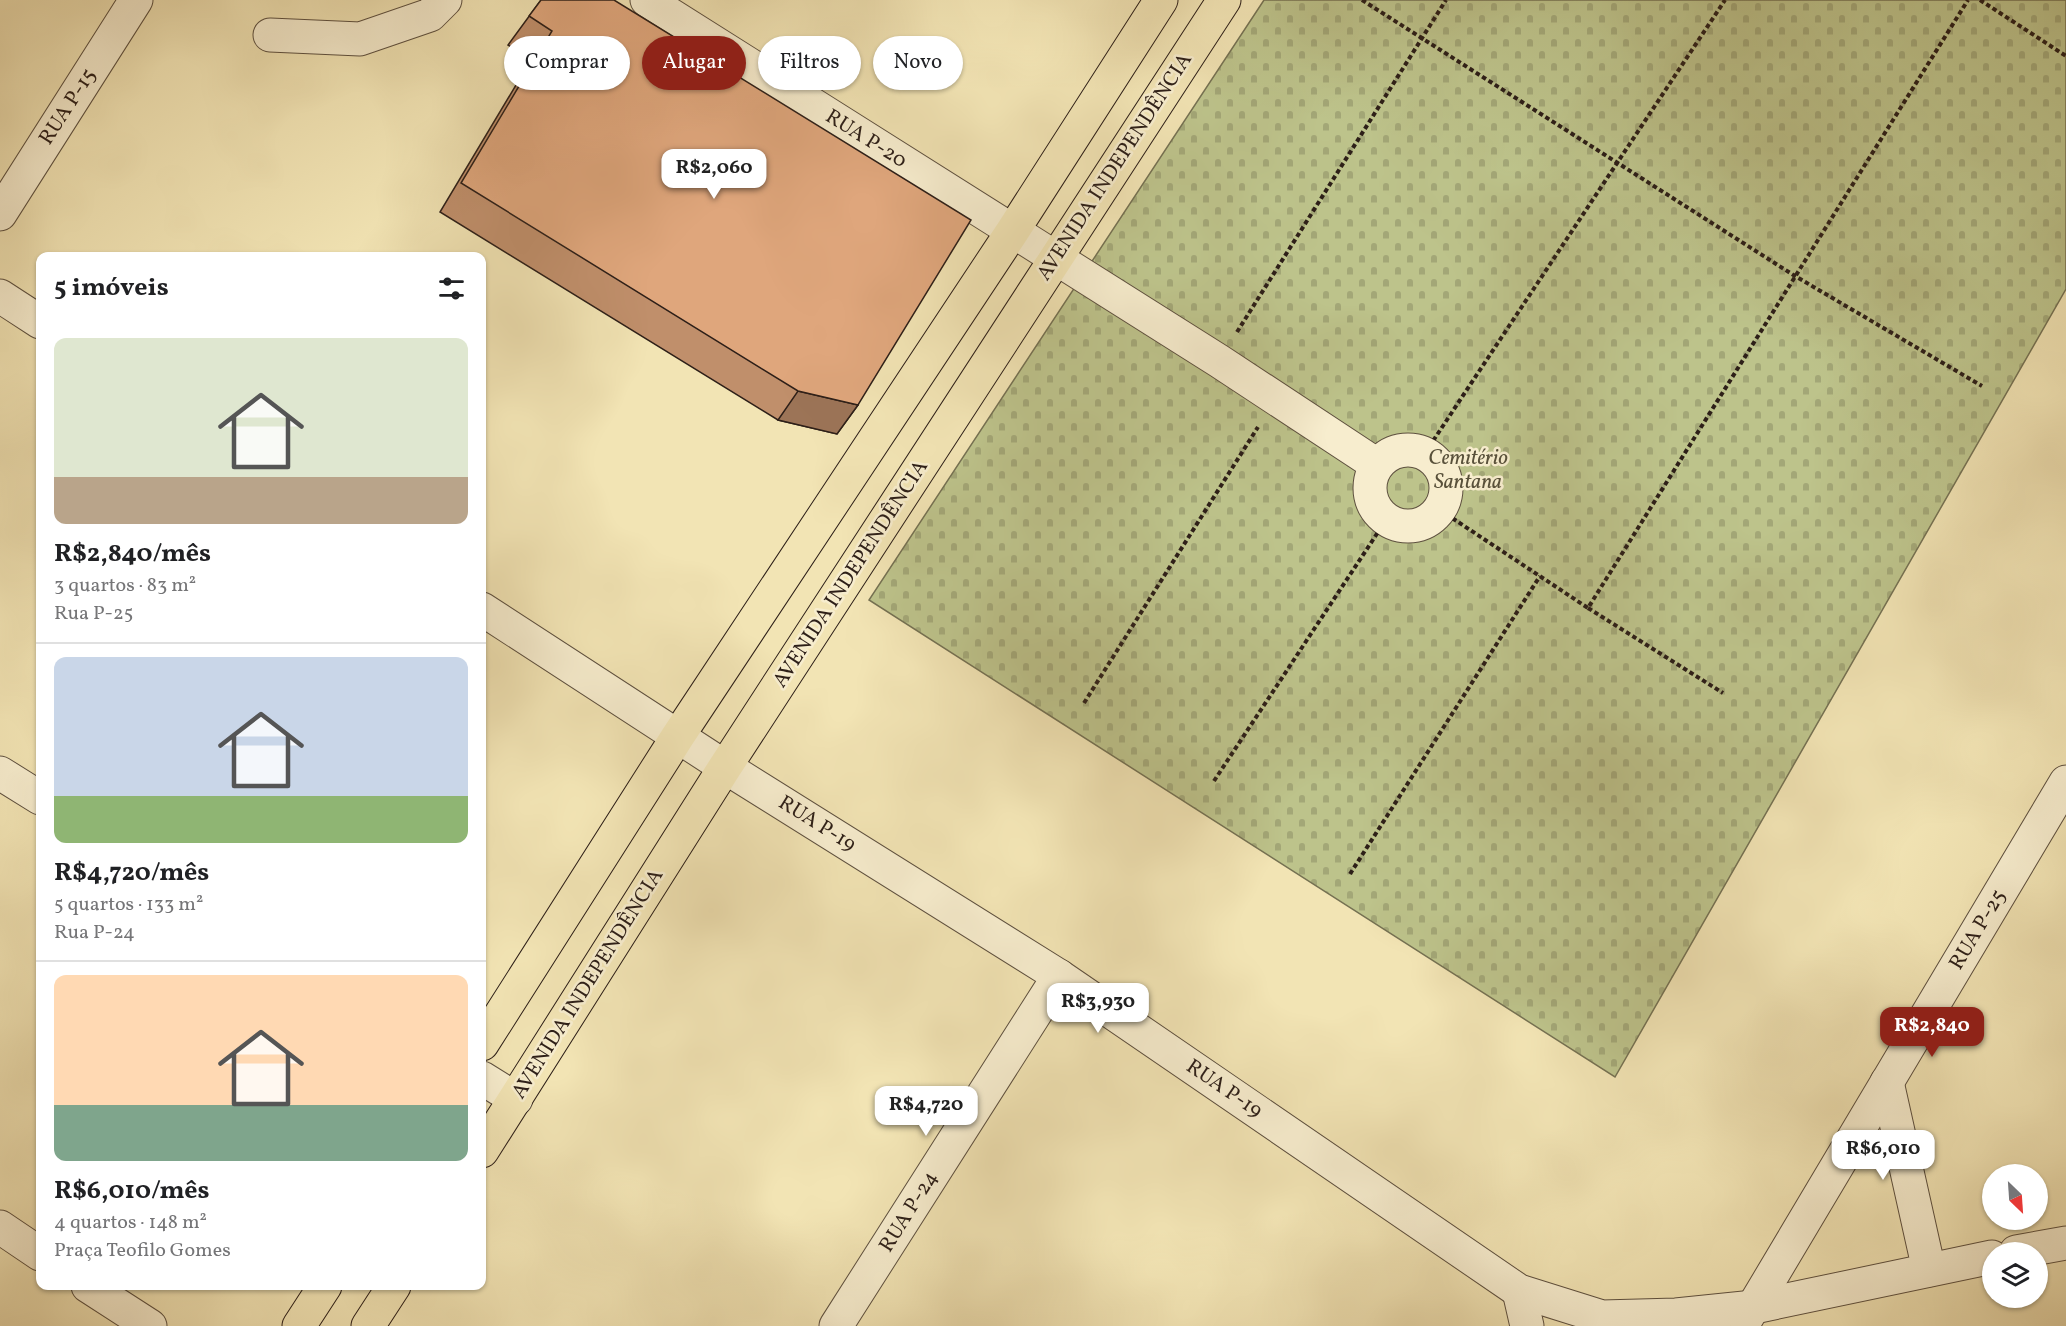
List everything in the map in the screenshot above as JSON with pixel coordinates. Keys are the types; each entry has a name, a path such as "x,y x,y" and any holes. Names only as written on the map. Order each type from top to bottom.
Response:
{"main road":[{"path":"486,1038 678,736 1012,232 1161,0"},
{"name":"AVENIDA INDEPENDÊNCIA","path":"486,1145 725,767 1224,0"},
{"path":"299,1326 322,1290"},
{"path":"368,1326 391,1290"}],"street":[{"name":"RUA P-15","path":"0,214 136,0"},
{"path":"270,35 360,39 430,15 446,0"},
{"name":"RUA P-20","path":"647,0 1012,232 1219,360 1377,465"},
{"path":"0,296 36,319"},
{"path":"1412,450 1425,453 1436,461 1443,471 1447,484 1446,498 1440,510 1432,519 1409,527 1386,520 1371,501 1372,476 1377,465 1387,456 1399,451 1412,450"},
{"name":"RUA P-19","path":"486,612 725,767 1059,976 1519,1291 1602,1317 1748,1316 1929,1270 1982,1259"},
{"path":"0,773 36,796"},
{"name":"RUA P-25","path":"1748,1316 2066,782"},
{"name":"RUA P-24","path":"836,1326 1059,976"},
{"path":"486,1080 516,1099"},
{"path":"1887,1082 1929,1270"},
{"path":"0,1227 36,1251"},
{"path":"2048,1246 2066,1243"},
{"path":"94,1290 150,1326"},
{"path":"1519,1291 1527,1326"}],"path":[{"path":"1362,0 1795,276 1982,386"},
{"path":"1219,360 1446,0"},
{"path":"1425,453 1725,0"},
{"path":"1587,608 1968,0"},
{"path":"1980,0 2066,56"},
{"path":"1084,703 1276,398"},
{"path":"1440,510 1587,608 1723,693"},
{"path":"1214,781 1386,520"},
{"path":"1350,874 1540,576"}],"green space":[{"name":"Cemitério Santana","path":"1264,0 2066,0 2066,289 1615,1077 869,600"}],"building":[{"path":"541,0 614,0 672,36 642,36 642,90 746,90 746,81 971,220 858,405 798,391 461,183 517,90 630,90 630,36 549,36 552,31 529,16"}]}
